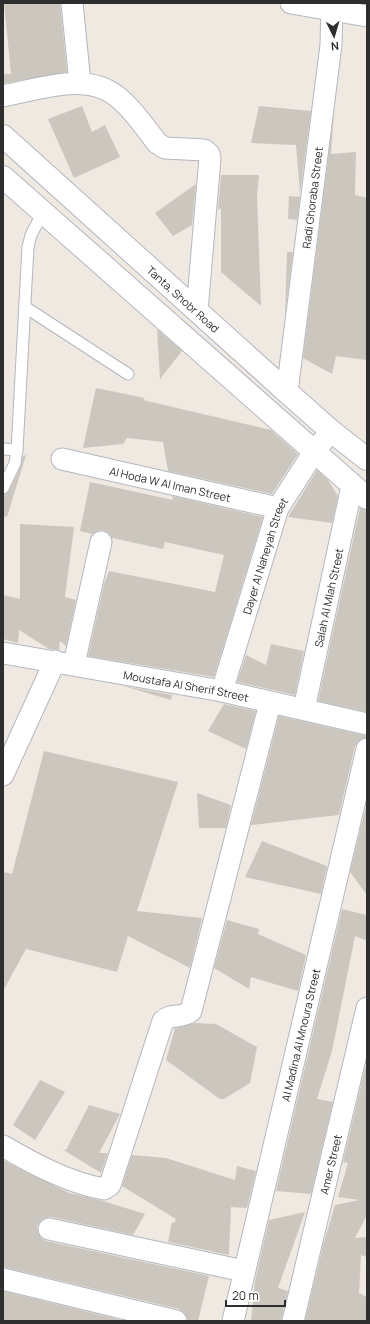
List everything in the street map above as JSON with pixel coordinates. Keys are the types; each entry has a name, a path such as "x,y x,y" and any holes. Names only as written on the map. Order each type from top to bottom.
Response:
{"street":[{"path":"72,3 80,83"},
{"path":"291,3 333,7 367,16"},
{"name":"Radi Ghoraba Street","path":"287,392 331,45 333,7"},
{"path":"3,96 80,83 94,85 108,90 120,98 157,143 165,148 204,150 208,154 210,158 198,311"},
{"name":"Tanta, Shobr Road","path":"3,136 287,392 331,431 367,459"},
{"path":"3,177 360,492"},
{"name":"Dayer Al Naheyah Street","path":"222,691 278,508 314,452 331,431"},
{"name":"Al Hoda W Al Iman Street","path":"62,459 278,508"},
{"name":"Salah Al Mlah Street","path":"304,709 360,492"},
{"path":"3,774 64,663 101,542"},
{"name":"Moustafa Al Sherif Street","path":"3,653 222,691 367,724"},
{"path":"3,1146 46,1169 89,1186 104,1189 110,1185 163,1021 170,1016 185,1016 191,1011 270,703"},
{"name":"Al Madina Al Mnoura Street","path":"233,1321 367,749"},
{"name":"Amer Street","path":"293,1321 367,1008"},
{"path":"49,1229 244,1271"},
{"path":"3,1279 176,1321"}],"lane":[{"path":"3,488 14,467 17,450 28,247 31,235 43,212"},
{"path":"25,307 128,374"},
{"path":"3,449 17,450"}],"building":[{"path":"4,3 60,3 67,72 3,84 3,74 11,74"},
{"path":"82,106 92,132 105,125 120,157 74,178 48,119"},
{"path":"259,106 311,111 300,193 296,145 251,143"},
{"path":"334,113 331,154 356,152 355,195 367,198 367,360 336,356 332,374 303,358"},
{"path":"221,175 259,175 257,196 261,306 221,272 221,208 218,210"},
{"path":"196,184 192,225 173,236 155,213"},
{"path":"289,196 300,197 297,220 288,219"},
{"path":"287,252 293,252 285,315"},
{"path":"157,329 182,351 160,379"},
{"path":"96,388 145,398 143,400 271,430 298,454 272,494 168,471 163,442 127,438 123,444 83,448"},
{"path":"26,455 7,517 3,516 3,495 9,491 21,466 23,456"},
{"path":"317,470 328,480 338,496 332,523 288,517"},
{"path":"90,482 173,500 172,496 263,517 214,677 88,656 104,584 109,571 215,592 224,555 165,542 163,549 112,538 109,533 103,530 92,534 80,531"},
{"path":"360,508 367,510 367,712 318,701"},
{"path":"20,524 74,527 65,597 76,600 66,646 60,641 59,650 49,649 19,630 18,643 3,639 3,595 20,599"},
{"path":"271,644 304,651 295,695 237,682 246,655 266,665"},
{"path":"123,686 172,695 171,700"},
{"path":"224,704 256,711 246,749 208,731"},
{"path":"279,716 367,736 359,741 355,746 339,815 251,825"},
{"path":"44,751 178,782 137,911 202,918 190,968 128,936 117,972 26,949 3,991 3,872 12,874"},
{"path":"197,793 231,805 226,828 199,828"},
{"path":"367,802 367,895 350,872"},
{"path":"262,841 327,866 321,894 245,877"},
{"path":"342,909 367,915 367,941 355,936 332,1051 317,1099 333,1102 311,1194 276,1191"},
{"path":"227,920 259,929 258,934 306,955 298,991 251,977 249,989 214,968"},
{"path":"195,1023 216,1024 257,1047 250,1083 224,1099 220,1099 166,1060 175,1028"},
{"path":"365,1068 367,1068 367,1215 355,1238 367,1237 367,1257 361,1255 359,1293 367,1297 367,1321 305,1321 324,1242 335,1205 359,1200 338,1197 348,1163 343,1162"},
{"path":"40,1080 65,1092 35,1140 13,1125"},
{"path":"89,1105 120,1114 99,1153 108,1153 101,1173 62,1149 66,1150"},
{"path":"132,1155 166,1158 235,1180 237,1166 256,1171 247,1208 231,1207 229,1255 168,1242 172,1222 174,1223 176,1219 122,1186"},
{"path":"3,1160 69,1193 103,1201 145,1214 133,1235 51,1217 40,1221 37,1226 41,1238 46,1241 209,1276 198,1321 188,1321 185,1313 179,1309 3,1267"},
{"path":"305,1212 278,1288 288,1291 281,1321 251,1321 255,1281 269,1220"},
{"path":"3,1291 125,1321 3,1321"}]}
